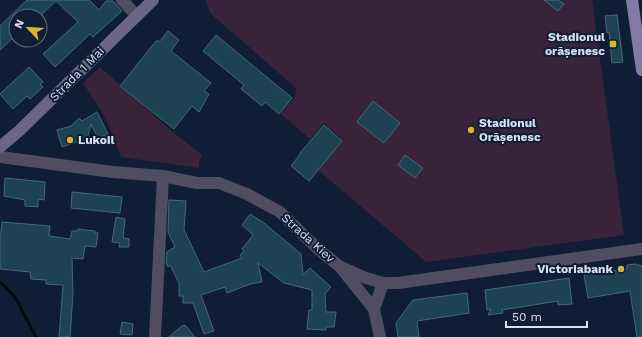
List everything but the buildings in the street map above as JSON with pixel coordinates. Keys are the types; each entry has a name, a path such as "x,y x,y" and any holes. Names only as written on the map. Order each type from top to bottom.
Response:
{"main road":[{"name":"Strada 1 Mai","path":"0,147 30,121 136,15 153,0"},
{"path":"632,0 642,70"}],"street":[{"path":"122,0 136,15"},
{"name":"Strada Kiev","path":"0,157 113,172 163,176 197,183 219,182 247,194 280,212 318,249 339,266 363,277 383,283 398,283 642,249"},
{"path":"155,337 163,176"},
{"path":"339,266 374,309 380,337"},
{"path":"374,309 383,283"}],"shaded area":[{"name":"Stadionul Orășenesc","path":"206,0 592,0 624,235 426,262 317,169 341,140 340,137 324,123 310,139 281,114 295,97 296,88 210,13"},
{"path":"100,67 168,128 202,155 199,162 199,168 121,157 102,112 83,83"}],"waterway":[{"path":"0,282 15,297 36,337"}],"place":[{"name":"Stadionul orășenesc","path":"613,44"},
{"name":"Stadionul Orășenesc","path":"471,130"},
{"name":"Lukoil","path":"70,140"},
{"name":"Victoriabank","path":"621,269"}]}
